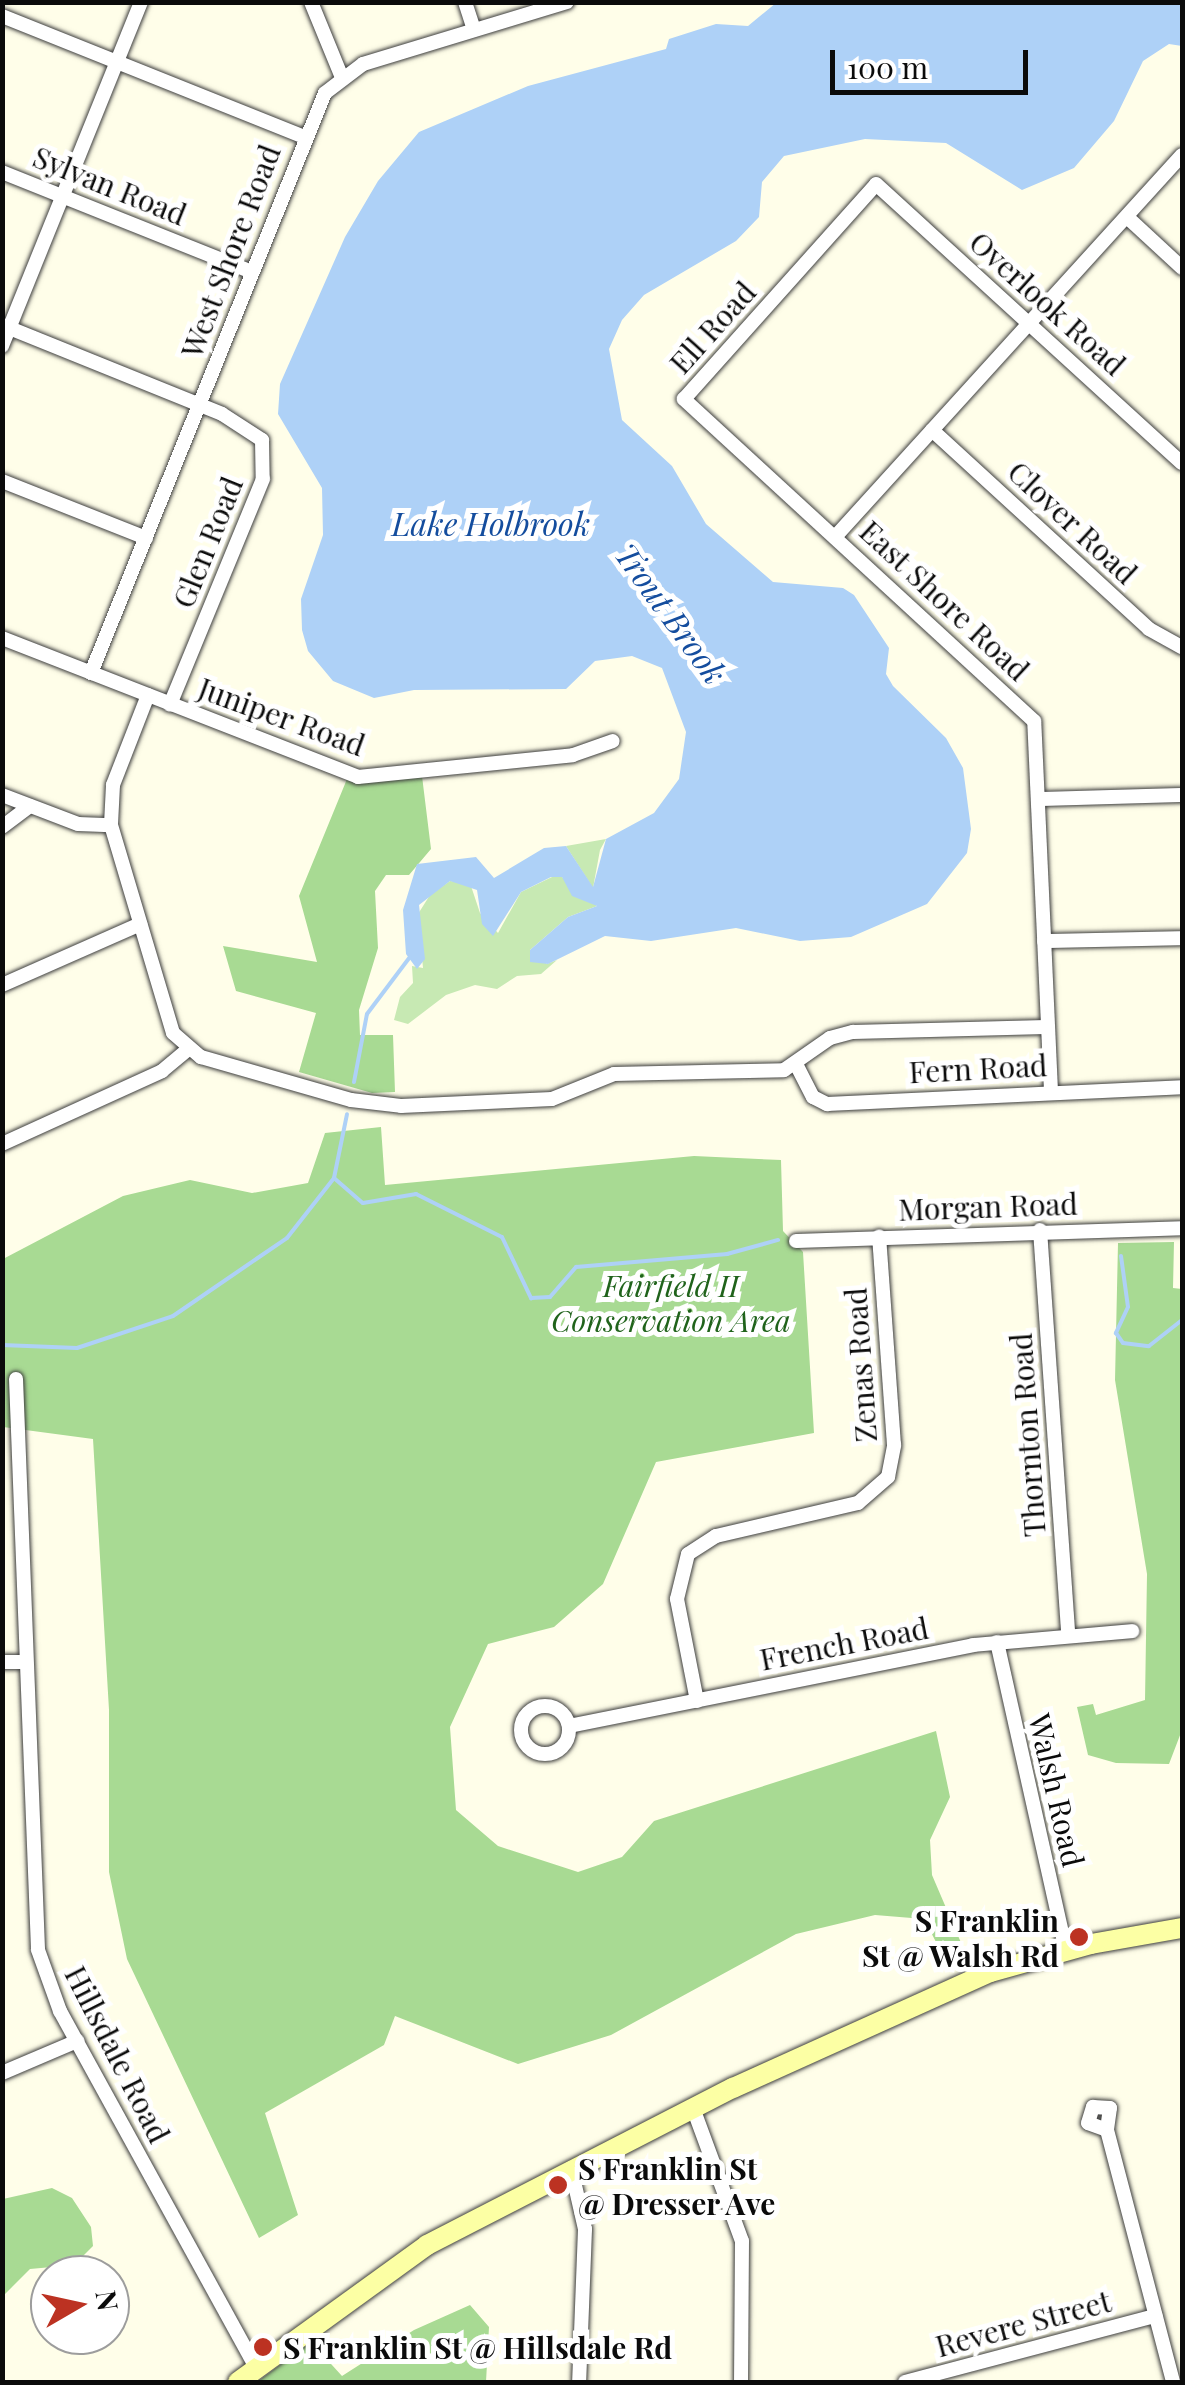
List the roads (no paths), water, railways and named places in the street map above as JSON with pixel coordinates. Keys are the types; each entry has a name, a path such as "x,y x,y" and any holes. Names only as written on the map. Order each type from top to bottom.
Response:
{"main road":[{"path":"238,2382 382,2273 571,2168 692,2108 962,1982 1066,1950 1182,1928"}],"street":[{"path":"2,346 6,327 141,2"},
{"path":"310,2 342,74 567,2"},
{"path":"465,2 474,30"},
{"path":"2,16 304,137"},
{"name":"West Shore Road","path":"92,672 304,137 342,74"},
{"name":"East Shore Road","path":"1051,1091 1034,721 835,537 1182,156"},
{"name":"Sylvan Road","path":"2,172 252,272"},
{"name":"Overlook Road","path":"876,184 1182,463"},
{"name":"Ell Road","path":"835,537 684,399 876,184"},
{"path":"1126,217 1182,268"},
{"name":"Glen Road","path":"6,327 199,404 258,435 266,462 170,705"},
{"name":"Clover Road","path":"932,430 1148,629 1182,647"},
{"path":"2,481 146,538"},
{"name":"Juniper Road","path":"2,638 366,777 573,755 613,742"},
{"path":"148,696 114,785 111,825 173,1032 187,1050 350,1100 392,1106 552,1099 614,1074 797,1066 830,1038 853,1032 1046,1027"},
{"path":"2,795 78,824 111,825"},
{"path":"1040,799 1182,795"},
{"path":"2,826 30,806"},
{"path":"2,985 140,924"},
{"path":"1044,941 1182,938"},
{"path":"2,1144 162,1072 187,1050"},
{"name":"Fern Road","path":"797,1066 812,1097 827,1104 1182,1086"},
{"name":"Morgan Road","path":"796,1240 1182,1228"},
{"name":"Thornton Road","path":"1040,1230 1068,1635"},
{"name":"Zenas Road","path":"697,1701 676,1599 688,1554 716,1536 858,1503 888,1477 894,1445 880,1238"},
{"name":"Hillsdale Road","path":"16,1379 34,1927 44,1973 76,2041 256,2368"},
{"name":"French Road","path":"569,1726 996,1642 1132,1631"},
{"name":"Walsh Road","path":"996,1642 1066,1950"},
{"path":"2,1662 24,1662"},
{"path":"2,2073 76,2041"},
{"path":"692,2108 742,2241 741,2382"},
{"path":"1107,2130 1173,2382"},
{"path":"571,2168 584,2229 579,2382"},
{"name":"Revere Street","path":"906,2382 1154,2316"}],"water":[{"name":"Lake Holbrook","path":"776,3 1182,3 1182,46 1169,44 1143,61 1114,121 1074,168 1022,190 946,143 865,139 784,156 762,182 759,217 736,241 644,295 622,320 609,349 622,420 672,466 706,524 773,582 843,588 854,595 889,648 886,674 893,686 946,738 963,768 971,829 967,853 927,904 851,937 800,941 736,928 651,941 605,936 548,964 530,962 530,950 568,917 597,906 572,896 562,877 551,877 521,892 493,936 482,924 477,890 450,881 419,905 425,959 417,969 406,954 403,910 417,864 476,857 494,878 544,848 566,846 593,887 606,839 654,813 679,779 686,732 662,668 632,656 595,661 566,689 414,690 374,698 333,681 308,651 302,630 301,599 323,535 322,488 278,414 280,384 345,237 378,181 419,132 528,86 666,49 669,39 716,24 748,26"}],"waterway":[{"name":"Trout Brook","path":"354,1082 367,1014 410,957"},
{"name":"Trout Brook","path":"2,1345 77,1348 173,1316 287,1238 334,1178 347,1114"},
{"path":"334,1178 363,1203 416,1194 502,1237 531,1298 550,1297 576,1267 727,1254 778,1240"},
{"path":"1121,1256 1128,1307 1116,1333 1123,1343 1149,1346 1182,1320"}],"place":[{"name":"S Franklin St @ Walsh Rd","path":"1079,1937"},
{"name":"S Franklin St @ Dresser Ave","path":"558,2185"},
{"name":"S Franklin St @ Hillsdale Rd","path":"263,2347"}],"park label":[{"name":"Fairfield II Conservation Area","path":"671,1302"}]}
